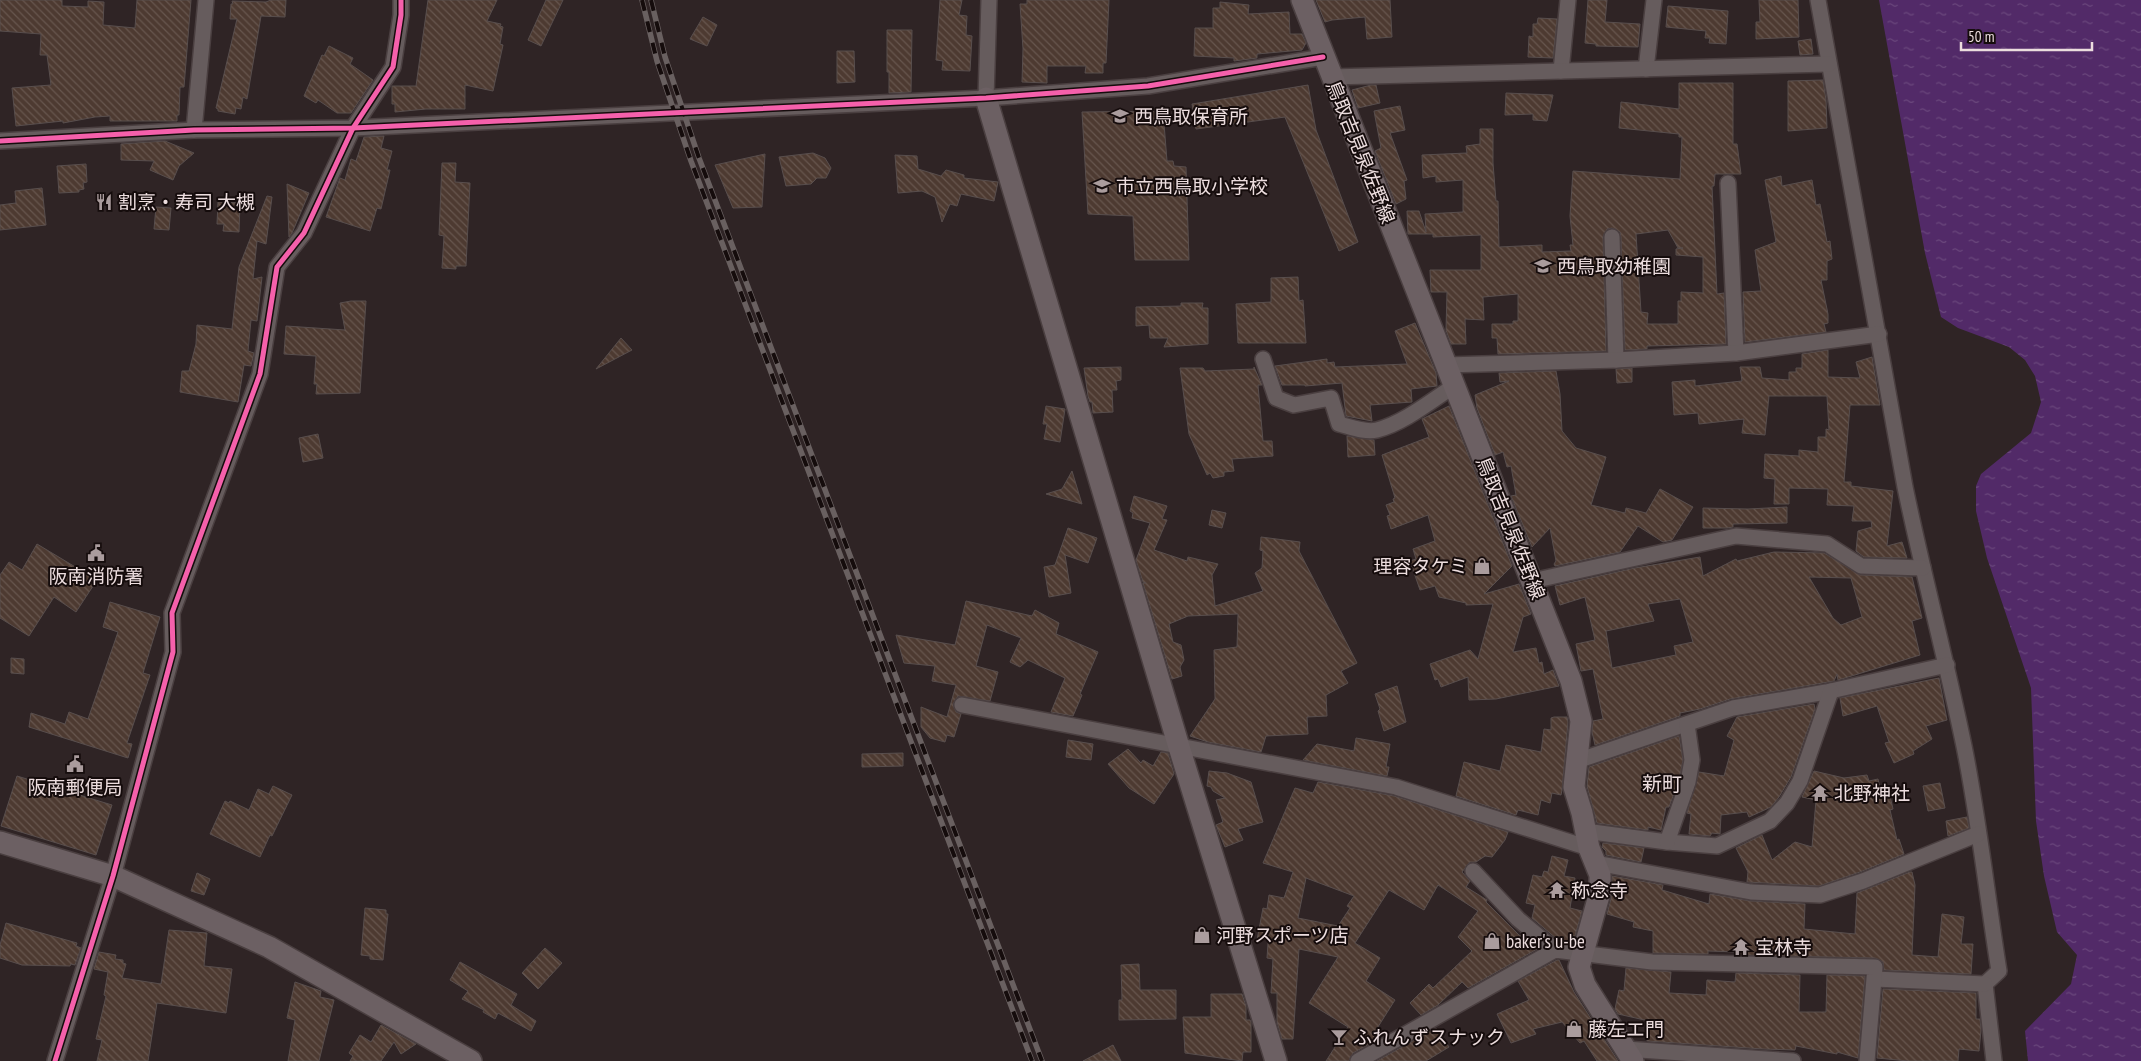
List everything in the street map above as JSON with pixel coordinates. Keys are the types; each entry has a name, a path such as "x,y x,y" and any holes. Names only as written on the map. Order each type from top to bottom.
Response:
{"street":[{"path":"194,130 206,0"},
{"path":"55,1061 113,876 174,652 172,613 260,374 277,267 304,233 353,128 393,67 401,15 401,0"},
{"path":"989,0 986,98 1179,747 1276,1061"},
{"name":"鳥取吉見泉佐野線","path":"1302,0 1571,681 1581,721 1574,787 1590,847 1600,875 1600,892 1581,954 1579,967 1585,986 1629,1055"},
{"path":"1561,71 1568,0"},
{"path":"1646,68 1654,0"},
{"path":"1818,0 1828,64 1906,487 1923,568 1947,665 1964,749 1999,971 1985,984 1875,979"},
{"path":"0,141 194,130 353,128 986,98 1148,86 1323,57"},
{"path":"1331,77 1828,64"},
{"path":"1728,183 1736,353"},
{"path":"1612,237 1616,360"},
{"path":"1446,365 1616,360 1736,353 1879,334"},
{"path":"1264,359 1276,398 1294,405 1331,398 1339,424 1358,429 1376,430 1402,419 1454,386"},
{"path":"1532,581 1736,536 1827,544 1861,566 1923,568"},
{"path":"1577,761 1733,708 1831,691 1947,665"},
{"path":"1590,847 1667,842 1717,846 1770,821 1787,803 1800,781 1831,691"},
{"path":"962,704 1396,787 1590,847 1751,892 1820,895 1863,881 1978,834"},
{"path":"1667,842 1688,782 1692,760 1687,724"},
{"path":"0,842 113,876 269,947 471,1061"},
{"path":"1473,871 1524,924 1554,950 1652,962 1876,967 1867,1061"},
{"path":"1358,1061 1554,950"},
{"path":"1985,984 1994,1061"},
{"path":"1629,1055 1793,1061"}],"water":[{"path":"1879,0 2141,0 2141,1061 2028,1061 2025,1031 2071,984 2077,955 2057,932 2044,876 2036,821 2031,688 1987,558 1976,511 1976,486 1981,474 2031,433 2041,402 2035,376 2025,360 2009,347 1958,328 1941,317 1925,253"}],"building":[{"path":"0,0 62,0 62,6 88,7 88,1 104,2 103,25 135,28 137,0 191,0 184,87 180,87 177,121 110,121 110,116 63,123 63,121 16,126 12,88 51,85 47,55 40,55 41,34 0,31"},
{"path":"286,0 285,17 261,16 247,99 243,97 241,109 236,108 235,114 218,111 216,108 237,19 230,19 232,1 266,2"},
{"path":"428,0 497,0 487,21 501,24 500,26 503,27 500,44 503,45 493,91 465,85 465,109 426,109 395,112 395,104 392,104 392,86 416,86"},
{"path":"546,0 563,0 541,46 528,40"},
{"path":"940,0 962,0 959,15 967,16 966,35 972,36 970,71 942,70 943,61 936,60"},
{"path":"1027,0 1109,0 1106,63 1103,63 1103,73 1085,73 1086,66 1047,66 1047,83 1022,82 1023,49 1020,4 1027,4"},
{"path":"1316,0 1390,0 1392,37 1367,39 1365,17 1325,22"},
{"path":"1588,0 1607,0 1605,22 1640,24 1638,47 1596,46 1596,44 1585,43"},
{"path":"1759,0 1798,0 1799,37 1756,39 1756,22 1760,22"},
{"path":"1220,2 1249,5 1248,14 1289,12 1290,34 1302,34 1306,43 1302,50 1257,54 1257,58 1234,61 1234,58 1194,56 1195,28 1213,28 1213,8 1220,8"},
{"path":"1668,6 1728,11 1726,44 1709,43 1710,38 1705,38 1706,31 1666,27"},
{"path":"703,17 717,25 707,46 690,39"},
{"path":"1538,18 1557,19 1553,58 1528,57 1529,36 1533,37 1533,24 1537,24"},
{"path":"887,30 912,30 911,92 889,93"},
{"path":"1811,39 1813,54 1800,55 1798,41"},
{"path":"329,46 353,58 350,64 373,80 351,113 337,113 318,100 316,103 304,96 322,55 324,56"},
{"path":"837,51 854,51 855,82 837,83"},
{"path":"1823,80 1827,128 1788,131 1788,81"},
{"path":"1679,83 1733,83 1733,144 1737,144 1741,174 1715,174 1714,186 1712,186 1717,294 1724,293 1726,344 1647,346 1647,349 1625,350 1621,237 1620,232 1612,228 1607,229 1603,237 1606,351 1498,354 1497,338 1492,338 1492,324 1513,324 1513,321 1518,321 1518,294 1483,297 1484,320 1465,319 1466,344 1451,344 1446,330 1447,292 1431,292 1430,270 1481,270 1481,235 1433,237 1433,234 1408,234 1407,211 1419,211 1426,232 1425,214 1463,212 1463,180 1436,182 1436,176 1423,178 1422,155 1467,153 1466,146 1480,144 1480,129 1493,129 1493,163 1496,201 1498,201 1499,247 1542,245 1542,252 1571,251 1570,245 1573,245 1570,216 1573,171 1680,179 1682,137 1679,137 1679,134 1619,128 1621,102 1679,109","holes":["1668,230 1678,248 1683,248 1676,249 1676,255 1703,257 1703,293 1681,292 1681,301 1678,301 1678,324 1647,324 1648,313 1641,312 1636,234"]},
{"path":"1308,85 1316,130 1358,242 1339,251 1285,117 1196,129 1192,104"},
{"path":"1376,85 1380,103 1358,108 1352,90"},
{"path":"1506,93 1553,95 1547,121 1533,120 1533,114 1505,115"},
{"path":"1400,106 1405,130 1390,133 1407,180 1404,181 1406,199 1396,204 1375,151 1381,148 1374,111"},
{"path":"1163,111 1167,161 1173,161 1174,166 1186,167 1189,260 1135,260 1133,216 1088,214 1082,112"},
{"path":"384,136 381,148 392,151 387,170 390,170 381,209 377,208 370,231 326,217 340,178 345,180 351,159 356,161 364,137"},
{"path":"165,141 194,153 179,166 173,180 150,170 154,161 121,160 121,144"},
{"path":"813,153 825,158 831,168 826,178 817,178 811,184 786,186 779,157"},
{"path":"765,154 762,207 733,208 715,165"},
{"path":"895,155 917,156 918,169 941,176 946,170 964,175 964,178 998,182 994,201 961,194 957,206 950,204 942,222 935,197 922,191 898,193"},
{"path":"442,163 456,163 455,182 470,183 466,266 456,266 456,269 442,268 444,236 439,235"},
{"path":"86,164 87,182 83,183 84,189 79,190 79,192 59,193 57,166"},
{"path":"1781,176 1782,186 1812,180 1816,205 1820,204 1827,242 1830,241 1832,259 1827,261 1827,280 1821,280 1828,323 1824,324 1826,332 1745,342 1743,292 1761,291 1755,250 1776,242 1765,180"},
{"path":"287,184 309,193 289,237"},
{"path":"42,188 46,225 0,230 0,205 16,203 15,191"},
{"path":"267,196 272,197 266,244 257,241 253,279 262,277 257,321 251,320 248,351 254,353 251,366 244,365 238,402 180,392 182,371 189,371 196,344 197,325 232,329 239,267"},
{"path":"218,202 240,203 239,232 223,231 224,224 217,224"},
{"path":"156,207 171,208 169,230 154,229"},
{"path":"1298,277 1299,301 1303,300 1306,343 1238,343 1236,304 1271,302 1271,278"},
{"path":"366,301 360,393 316,394 317,384 314,384 316,356 284,354 286,326 345,330 340,303"},
{"path":"1181,303 1203,303 1202,308 1208,308 1208,344 1164,347 1168,338 1150,338 1149,325 1136,326 1136,307 1181,306"},
{"path":"1415,323 1436,373 1437,386 1411,389 1412,402 1370,405 1372,421 1346,416 1342,383 1305,386 1282,385 1275,366 1327,359 1327,363 1334,362 1335,367 1407,364 1395,331"},
{"path":"621,338 632,350 596,369"},
{"path":"1828,350 1828,377 1860,378 1856,362 1872,357 1880,405 1850,405 1844,482 1851,482 1851,486 1893,491 1887,546 1902,542 1907,558 1864,557 1856,551 1858,531 1872,527 1871,521 1852,521 1854,506 1827,505 1828,489 1789,488 1789,504 1774,504 1775,479 1764,478 1765,454 1799,456 1799,450 1818,452 1818,437 1826,437 1826,429 1829,430 1827,396 1769,396 1765,435 1742,433 1744,419 1699,424 1698,413 1674,415 1672,382 1695,380 1695,386 1742,381 1740,367 1760,367 1762,378 1789,380 1789,372 1796,372 1796,368 1802,368 1802,354"},
{"path":"1121,367 1121,380 1116,381 1117,390 1112,390 1113,412 1093,413 1092,402 1090,402 1088,396 1084,368"},
{"path":"1254,367 1262,385 1258,385 1263,441 1272,441 1273,456 1232,459 1234,471 1224,472 1224,476 1213,478 1210,473 1207,475 1189,434 1180,368 1203,368 1205,371 1254,369"},
{"path":"1632,368 1632,382 1617,383 1616,369"},
{"path":"1556,371 1560,394 1562,431 1576,448 1606,457 1591,505 1625,513 1626,508 1646,513 1660,489 1693,507 1672,540 1663,542 1638,526 1620,552 1555,566 1556,561 1550,528 1532,547 1511,496 1516,495 1511,466 1507,467 1503,452 1495,455 1477,408 1475,395 1509,381 1500,382 1499,373"},
{"path":"1046,406 1065,409 1060,442 1044,439 1047,424 1043,424"},
{"path":"1449,406 1512,566 1484,594 1519,584 1531,614 1523,617 1513,652 1536,648 1539,663 1542,662 1544,674 1553,670 1559,686 1496,699 1469,700 1468,677 1441,687 1438,679 1435,680 1430,664 1470,650 1478,659 1493,604 1466,605 1466,603 1439,597 1435,586 1420,590 1410,561 1416,559 1413,549 1435,541 1428,515 1391,529 1387,516 1390,515 1386,505 1394,502 1393,499 1395,498 1382,455 1429,437 1422,419"},
{"path":"318,434 323,458 303,462 299,438"},
{"path":"1347,436 1374,440 1375,455 1348,457"},
{"path":"1072,471 1082,504 1046,494 1062,489"},
{"path":"1134,496 1167,506 1162,519 1167,520 1154,550 1187,561 1188,557 1218,564 1212,575 1215,606 1263,591 1255,573 1262,568 1263,551 1260,550 1261,537 1300,542 1299,551 1357,663 1341,671 1348,683 1326,695 1327,716 1307,717 1308,734 1266,736 1261,752 1208,742 1190,736 1215,699 1214,650 1237,647 1238,614 1188,616 1169,624 1173,642 1181,645 1184,660 1180,667 1182,676 1172,679 1143,583 1146,583 1143,582 1136,560 1150,523 1132,518 1133,513 1130,511"},
{"path":"1787,507 1787,523 1733,524 1733,527 1727,528 1703,528 1703,508 1748,509"},
{"path":"1212,510 1226,513 1222,528 1209,525"},
{"path":"1068,528 1097,538 1088,563 1065,555 1071,593 1049,597 1044,567 1055,565"},
{"path":"37,544 97,580 76,612 54,597 29,636 0,618 0,575 9,562 22,570"},
{"path":"1774,552 1824,553 1860,575 1912,577 1922,618 1912,621 1920,655 1838,680 1837,674 1834,681 1730,699 1700,709 1680,713 1680,716 1595,745 1592,732 1593,721 1603,719 1593,669 1581,671 1576,644 1595,640 1585,597 1560,605 1555,586 1635,568 1700,557 1703,576 1736,559 1737,561","holes":["1809,577 1851,578 1862,617 1841,625 1833,618","1680,599 1693,642 1674,646 1676,655 1612,668 1606,631 1654,621 1648,604"]},
{"path":"966,601 1032,616 1035,610 1059,623 1056,634 1098,652 1073,716 1051,712 1065,678 1028,660 1020,667 1010,662 1021,638 987,625 976,666 998,672 990,701 958,696 953,704 956,712 961,714 954,737 947,735 945,742 930,738 921,727 921,707 947,717 956,685 932,681 935,666 904,663 896,635 955,645"},
{"path":"110,602 160,617 143,673 150,675 127,743 132,744 128,758 29,727 31,713 65,724 69,712 88,719 118,632 103,627"},
{"path":"11,658 24,659 24,674 11,673"},
{"path":"1939,678 1947,720 1926,726 1932,739 1913,751 1914,754 1894,763 1885,743 1889,742 1877,706 1843,716 1840,698"},
{"path":"1397,686 1406,722 1384,731 1375,694"},
{"path":"1814,704 1815,709 1791,777 1771,807 1749,817 1747,812 1721,815 1720,834 1712,833 1710,836 1689,834 1691,814 1687,813 1699,772 1724,776 1734,740 1727,736 1737,717"},
{"path":"1567,717 1568,722 1562,790 1561,795 1552,793 1550,803 1541,800 1538,815 1518,810 1516,815 1456,796 1464,762 1500,771 1506,745 1541,752 1544,729 1551,730 1551,718"},
{"path":"1679,736 1683,760 1679,780 1669,807 1666,807 1661,830 1648,827 1648,830 1597,823 1587,786 1589,767"},
{"path":"1356,738 1390,744 1386,767 1389,767 1387,776 1303,760 1317,744 1354,751"},
{"path":"1068,740 1093,744 1091,760 1066,757"},
{"path":"1128,749 1141,763 1143,760 1153,766 1161,752 1168,753 1174,774 1154,804 1129,788 1108,764"},
{"path":"903,753 903,766 862,767 862,754"},
{"path":"1209,771 1227,773 1251,782 1263,822 1238,829 1243,840 1225,847 1216,825 1223,822 1216,800 1225,798 1207,786"},
{"path":"1814,771 1844,778 1867,775 1869,781 1878,779 1882,798 1890,796 1893,809 1890,810 1897,840 1899,839 1904,854 1819,886 1747,882 1748,872 1736,848 1762,835 1772,860 1795,842 1812,847 1816,800 1802,797"},
{"path":"17,776 112,805 96,855 1,826"},
{"path":"1318,782 1394,796 1508,832 1505,840 1492,857 1485,856 1476,862 1470,862 1462,872 1470,881 1466,887 1487,900 1486,902 1519,935 1539,948 1468,988 1462,982 1438,1005 1421,1015 1410,1003 1429,984 1433,988 1472,951 1458,937 1478,911 1438,885 1424,910 1389,890 1355,943 1380,958 1366,981 1395,1000 1376,1030 1379,1031 1371,1043 1353,1053 1349,1061 1326,1061 1348,1027 1309,1003 1338,957 1299,949 1293,1039 1282,1039 1277,1022 1277,993 1271,993 1273,959 1267,958 1269,929 1257,940 1263,908 1267,909 1269,895 1284,898 1293,872 1263,863 1295,788 1313,793","holes":["1306,878 1354,896 1347,906 1350,908 1338,926 1298,918"]},
{"path":"1940,783 1945,808 1928,811 1923,786"},
{"path":"273,786 292,795 260,857 210,834 225,801 229,803 230,801 249,810 258,789 269,794"},
{"path":"1967,817 1969,828 1948,836 1946,821"},
{"path":"1603,843 1644,848 1641,862 1606,855 1606,851 1602,847"},
{"path":"1552,856 1568,860 1564,876 1575,878 1570,908 1582,911 1573,943 1557,939 1532,918 1535,905 1526,903 1533,875 1542,877 1544,871 1548,872"},
{"path":"1912,872 1915,885 1912,955 1938,957 1942,914 1964,917 1961,944 1973,944 1971,974 1884,970 1883,962 1875,958 1738,955 1738,952 1708,951 1708,954 1653,953 1653,931 1633,927 1634,922 1607,914 1612,895 1612,876 1663,885 1662,890 1709,904 1710,894 1750,901 1805,904 1804,929 1855,934 1857,893"},
{"path":"197,873 210,879 204,895 191,891"},
{"path":"365,908 386,910 386,914 388,914 383,960 370,959 370,956 361,955"},
{"path":"6,923 77,943 76,946 81,948 75,965 22,965 0,958 0,945"},
{"path":"169,930 207,933 204,966 232,969 226,1013 157,1003 148,1061 97,1061 102,1040 96,1039 106,996 104,995 108,972 94,969 99,952 116,955 115,959 123,960 123,963 126,964 122,978 161,984"},
{"path":"545,948 562,963 538,989 522,973"},
{"path":"1559,960 1574,992 1618,1061 1597,1061 1584,1041 1580,1043 1562,1022 1533,1029 1536,1034 1511,1043 1497,1014 1529,1000 1518,981"},
{"path":"460,962 517,994 511,1005 536,1021 531,1031 498,1013 495,1019 483,1012 484,1010 462,999 468,991 450,980"},
{"path":"1139,964 1140,990 1176,990 1176,1019 1119,1020 1119,1000 1122,1000 1121,965"},
{"path":"1626,968 1671,972 1669,993 1706,995 1707,980 1735,982 1736,973 1800,975 1799,1012 1826,1012 1827,975 1865,976 1858,1058 1837,1052 1837,1054 1796,1046 1795,1050 1763,1049 1647,1041 1649,1021 1618,1014 1615,1009 1619,990 1624,991"},
{"path":"295,982 321,991 320,997 334,1000 319,1061 288,1061 295,1020 287,1018"},
{"path":"1883,989 1976,993 1976,1019 1980,1019 1981,1030 1979,1051 1959,1049 1958,1061 1908,1061 1877,1058"},
{"path":"1211,994 1242,994 1246,1006 1246,1020 1251,1022 1251,1052 1243,1052 1242,1061 1185,1053 1183,1017 1211,1017"},
{"path":"381,1025 416,1044 401,1054 394,1042 381,1061 350,1061 353,1056 349,1053 360,1035 371,1042"},
{"path":"1436,1028 1449,1047 1426,1061 1377,1061"},
{"path":"1113,1045 1121,1061 1083,1061"}],"railway":[{"path":"642,0 657,61 691,161 1032,1061"},
{"path":"651,0 665,57 699,158 1042,1061"}],"cycle path":[{"path":"55,1061 113,876 173,652 172,613 260,374 277,267 304,233 353,128 393,67 401,15 401,0"},
{"path":"0,141 194,130 353,128 986,98 1148,86 1323,57"}],"place":[{"name":"西鳥取保育所","path":"1120,116"},
{"name":"市立西鳥取小学校","path":"1102,186"},
{"name":"割烹・寿司 大槻","path":"104,202"},
{"name":"西鳥取幼稚園","path":"1543,266"},
{"name":"阪南消防署","path":"96,553"},
{"name":"理容タケミ","path":"1482,566"},
{"name":"阪南郵便局","path":"75,764"},
{"name":"北野神社","path":"1820,793"},
{"name":"称念寺","path":"1557,890"},
{"name":"河野スポーツ店","path":"1202,935"},
{"name":"baker's u-be","path":"1492,941"},
{"name":"宝林寺","path":"1741,947"},
{"name":"藤左エ門","path":"1574,1029"},
{"name":"ふれんずスナック","path":"1339,1037"}],"district":[{"name":"新町","path":"1662,784"}]}
